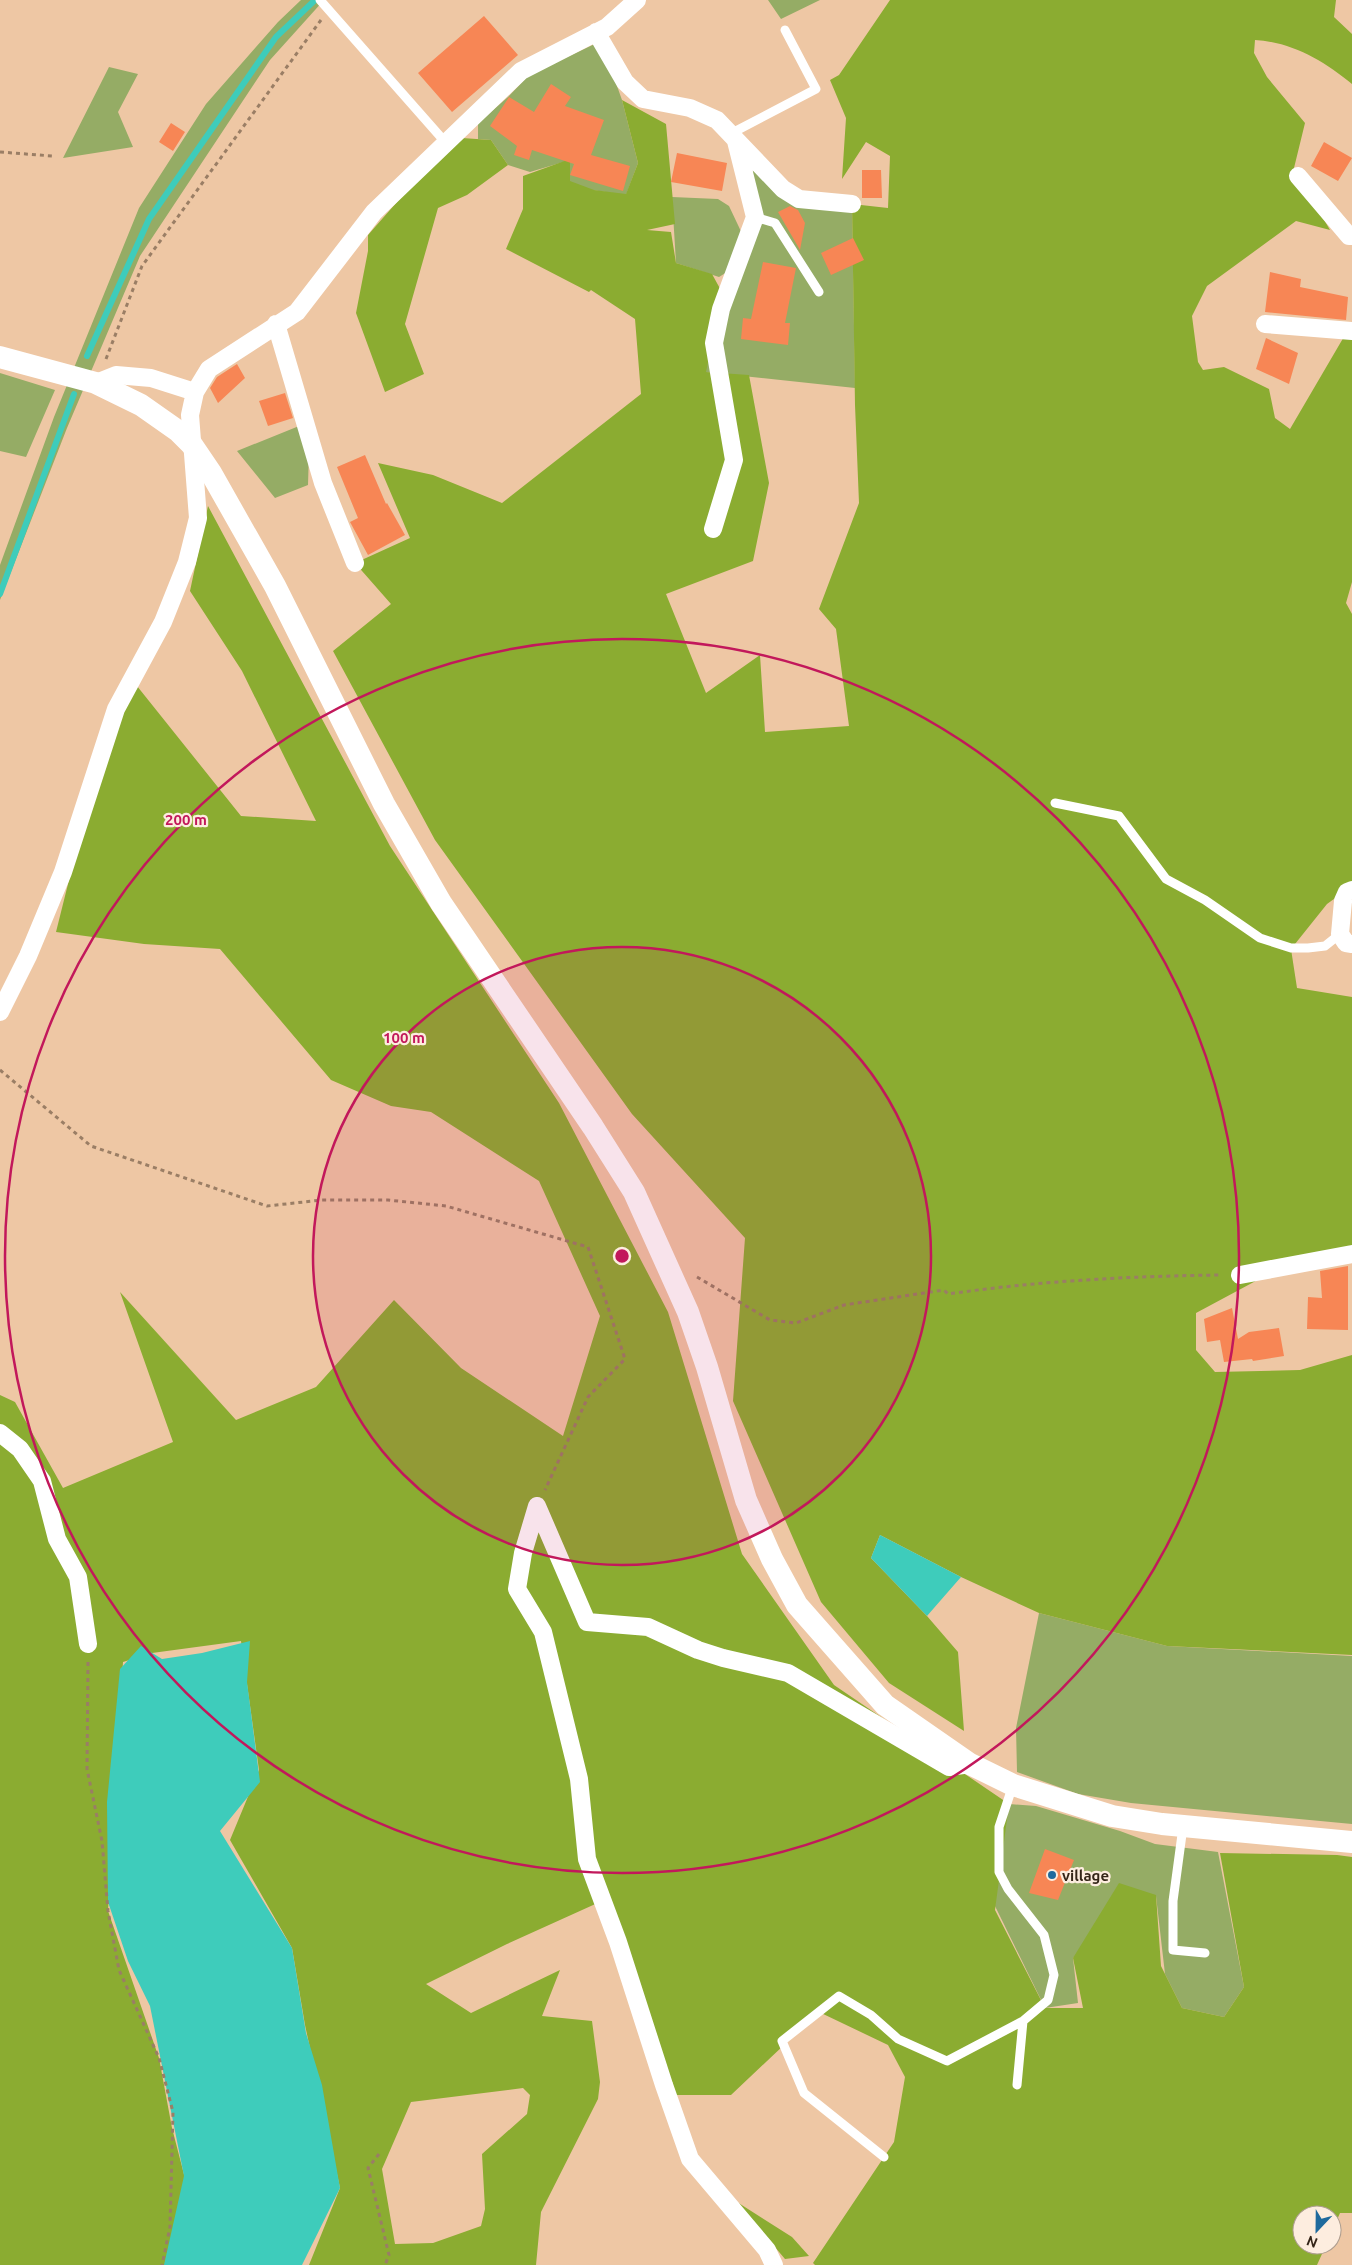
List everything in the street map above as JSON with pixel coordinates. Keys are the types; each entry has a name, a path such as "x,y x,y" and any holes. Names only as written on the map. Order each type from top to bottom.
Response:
{"street":[{"path":"0,1012 28,956 63,872 116,709 163,622 187,562 198,518 190,415 195,392 209,369 297,312 374,212 521,72 607,27 636,0"},
{"path":"596,32 624,82 644,99 690,108 717,120 783,189 799,199 852,204"},
{"path":"713,530 734,460 714,343 721,309 755,218 733,137"},
{"path":"1298,176 1348,236 1352,236"},
{"path":"276,324 324,483 355,563"},
{"path":"1265,324 1352,331"},
{"path":"0,357 96,383 141,405 178,430 192,445 211,472 250,538 384,804 441,902 588,1119 634,1192 688,1312 707,1367 746,1500 772,1559 797,1605 885,1705 970,1764 1013,1785 1112,1816 1183,1826 1352,1842"},
{"path":"96,383 116,374 151,378 195,392"},
{"path":"1346,939 1343,901 1347,892 1352,890"},
{"path":"1240,1275 1352,1254"},
{"path":"0,1433 20,1449 42,1481 58,1539 78,1577 88,1644"},
{"path":"537,1506 587,1622 648,1627 698,1650 723,1658 788,1673 949,1767 970,1764"},
{"path":"537,1506 523,1553 517,1589 543,1632 579,1780 587,1859 618,1942 664,2086 690,2159 767,2250 774,2265"}],"lane":[{"path":"320,0 446,143"},
{"path":"733,137 816,89 785,30"},
{"path":"755,218 775,223 819,292"},
{"path":"1056,803 1119,816 1166,879 1205,900 1260,938 1291,948 1325,946 1346,939"},
{"path":"884,2157 804,2093 782,2041 839,1996 871,2015 898,2039 946,2061 1023,2021 1048,2000 1054,1975 1044,1935 1008,1889 999,1872 999,1827 1013,1785"},
{"path":"1183,1826 1173,1901 1173,1950 1205,1954"},
{"path":"1017,2085 1023,2021"}],"path":[{"path":"96,383 142,266 329,10"},
{"path":"0,152 52,156"},
{"path":"0,1070 91,1146 267,1206 322,1200 388,1200 446,1206 588,1247 625,1359 588,1397 537,1506"},
{"path":"665,1258 770,1320 796,1323 844,1306 944,1290 948,1294 1001,1286 1155,1276 1240,1275"},
{"path":"88,1644 87,1769 102,1841 108,1911 119,1970 159,2058 173,2112 170,2227 162,2265"},
{"path":"379,2154 368,2168 390,2255 385,2265"}],"green space":[{"path":"301,0 324,0 270,60 140,256 67,428 0,600 0,565 54,417 139,208 206,104 278,22"},
{"path":"768,0 820,0 781,19"},
{"path":"890,0 1336,0 1334,17 1352,34 1352,84 1319,60 1307,54 1282,44 1255,40 1254,53 1267,77 1305,123 1294,168 1330,230 1296,221 1207,286 1192,316 1198,362 1203,370 1224,367 1269,389 1275,418 1290,429 1352,323 1352,582 1346,603 1352,614 1352,886 1327,904 1291,949 1297,988 1352,997 1352,1254 1289,1263 1196,1313 1196,1350 1215,1372 1300,1370 1352,1355 1352,1655 1167,1646 1039,1613 961,1577 880,1535 871,1558 927,1616 958,1652 964,1731 889,1683 821,1602 733,1401 745,1238 632,1114 435,840 333,651 391,604 355,563 410,538 378,463 433,475 502,503 641,394 635,319 591,290 589,292 506,249 523,209 523,176 570,159 570,181 594,190 626,194 638,163 622,100 666,124 675,224 647,230 671,232 676,263 712,274 723,294 706,372 749,375 769,483 753,561 666,594 706,693 760,655 765,732 849,726 836,629 819,609 859,503 855,405 852,204 888,208 890,156 866,142 842,179 846,118 830,80 839,75"},
{"path":"601,41 622,100 638,163 626,195 565,186 570,160 530,172 508,165 491,140 478,139 478,123 508,97 529,75"},
{"path":"109,67 138,74 118,112 133,147 63,158"},
{"path":"462,138 491,140 508,165 467,195 438,208 405,324 424,374 385,392 356,313 368,251 368,235 419,177"},
{"path":"752,157 790,194 852,204 855,388 705,372 718,322 755,217"},
{"path":"672,197 718,199 729,206 746,242 727,272 719,277 676,263"},
{"path":"0,373 55,390 26,457 0,451"},
{"path":"304,424 309,451 308,485 275,498 237,451"},
{"path":"208,506 390,846 559,1103 668,1312 742,1554 834,1685 1009,1804 995,1910 1045,2008 1083,2008 1073,1958 1119,1883 1156,1895 1161,1966 1182,2008 1224,2017 1244,1987 1220,1853 1337,1855 1352,1857 1352,2213 1342,2213 1342,2205 1292,2205 1292,2255 1322,2255 1317,2265 815,2265 813,2263 894,2142 905,2077 888,2045 819,2012 731,2095 659,2095 602,1901 507,1944 426,1984 471,2013 560,1970 542,2016 592,2021 600,2082 598,2099 541,2212 536,2265 309,2265 340,2188 305,2025 292,1948 230,1840 259,1770 241,1641 152,1653 123,1662 108,1911 159,2058 172,2128 187,2186 168,2265 0,2265 0,1395 15,1402 63,1488 173,1442 120,1292 236,1420 316,1387 394,1300 461,1368 563,1436 600,1316 539,1181 431,1112 391,1106 331,1080 220,949 144,944 56,932 99,760 137,686 241,816 316,821 242,671 190,591","holes":["523,2088 530,2095 527,2114 482,2154 485,2209 481,2226 433,2243 395,2244 382,2169 411,2102"]},
{"path":"1039,1613 1167,1646 1352,1656 1352,1824 1131,1803 1078,1794 1017,1772 1016,1728"},
{"path":"1009,1804 1036,1806 1120,1831 1155,1844 1218,1852 1244,1987 1224,2017 1182,2008 1165,1974 1156,1896 1073,1958 1078,2003 1045,2008 995,1906 998,1862"},
{"path":"737,2202 792,2237 809,2256 785,2259"}],"water":[{"path":"880,1535 961,1577 927,1616 871,1558"},
{"path":"250,1641 247,1682 260,1782 220,1831 292,1948 306,2033 322,2085 340,2188 302,2265 164,2265 184,2176 150,2006 128,1961 108,1902 107,1802 120,1669 141,1646 162,1659 202,1653"}],"building":[{"path":"484,16 518,55 452,112 418,73"},
{"path":"551,84 571,97 565,106 604,120 591,155 630,166 623,191 570,175 574,164 532,150 529,160 514,155 517,146 490,126 509,97 534,112"},
{"path":"171,123 185,132 173,151 159,142"},
{"path":"1324,142 1352,158 1338,181 1311,166"},
{"path":"677,153 727,163 722,191 671,182"},
{"path":"862,170 881,170 882,198 862,198"},
{"path":"790,206 798,210 805,223 800,250 778,212"},
{"path":"853,238 864,260 831,275 821,253"},
{"path":"763,262 796,268 785,323 790,323 788,345 741,339 743,318 751,319"},
{"path":"1270,272 1301,279 1300,287 1348,297 1346,320 1265,312"},
{"path":"1266,338 1298,353 1289,384 1256,369"},
{"path":"237,364 245,378 218,403 210,388 217,377"},
{"path":"285,393 293,418 268,426 259,401"},
{"path":"365,455 386,504 405,535 368,555 350,522 358,518 337,467"},
{"path":"1348,1266 1348,1330 1307,1329 1308,1297 1322,1298 1320,1271"},
{"path":"1232,1308 1238,1339 1249,1332 1279,1328 1284,1356 1253,1361 1252,1359 1224,1362 1220,1340 1207,1342 1204,1319"},
{"path":"1045,1849 1074,1860 1058,1900 1029,1893"}],"waterway":[{"path":"87,356 149,219 276,37 315,0"},
{"path":"0,594 74,394"}],"place":[{"name":"village","path":"1052,1875"}]}
